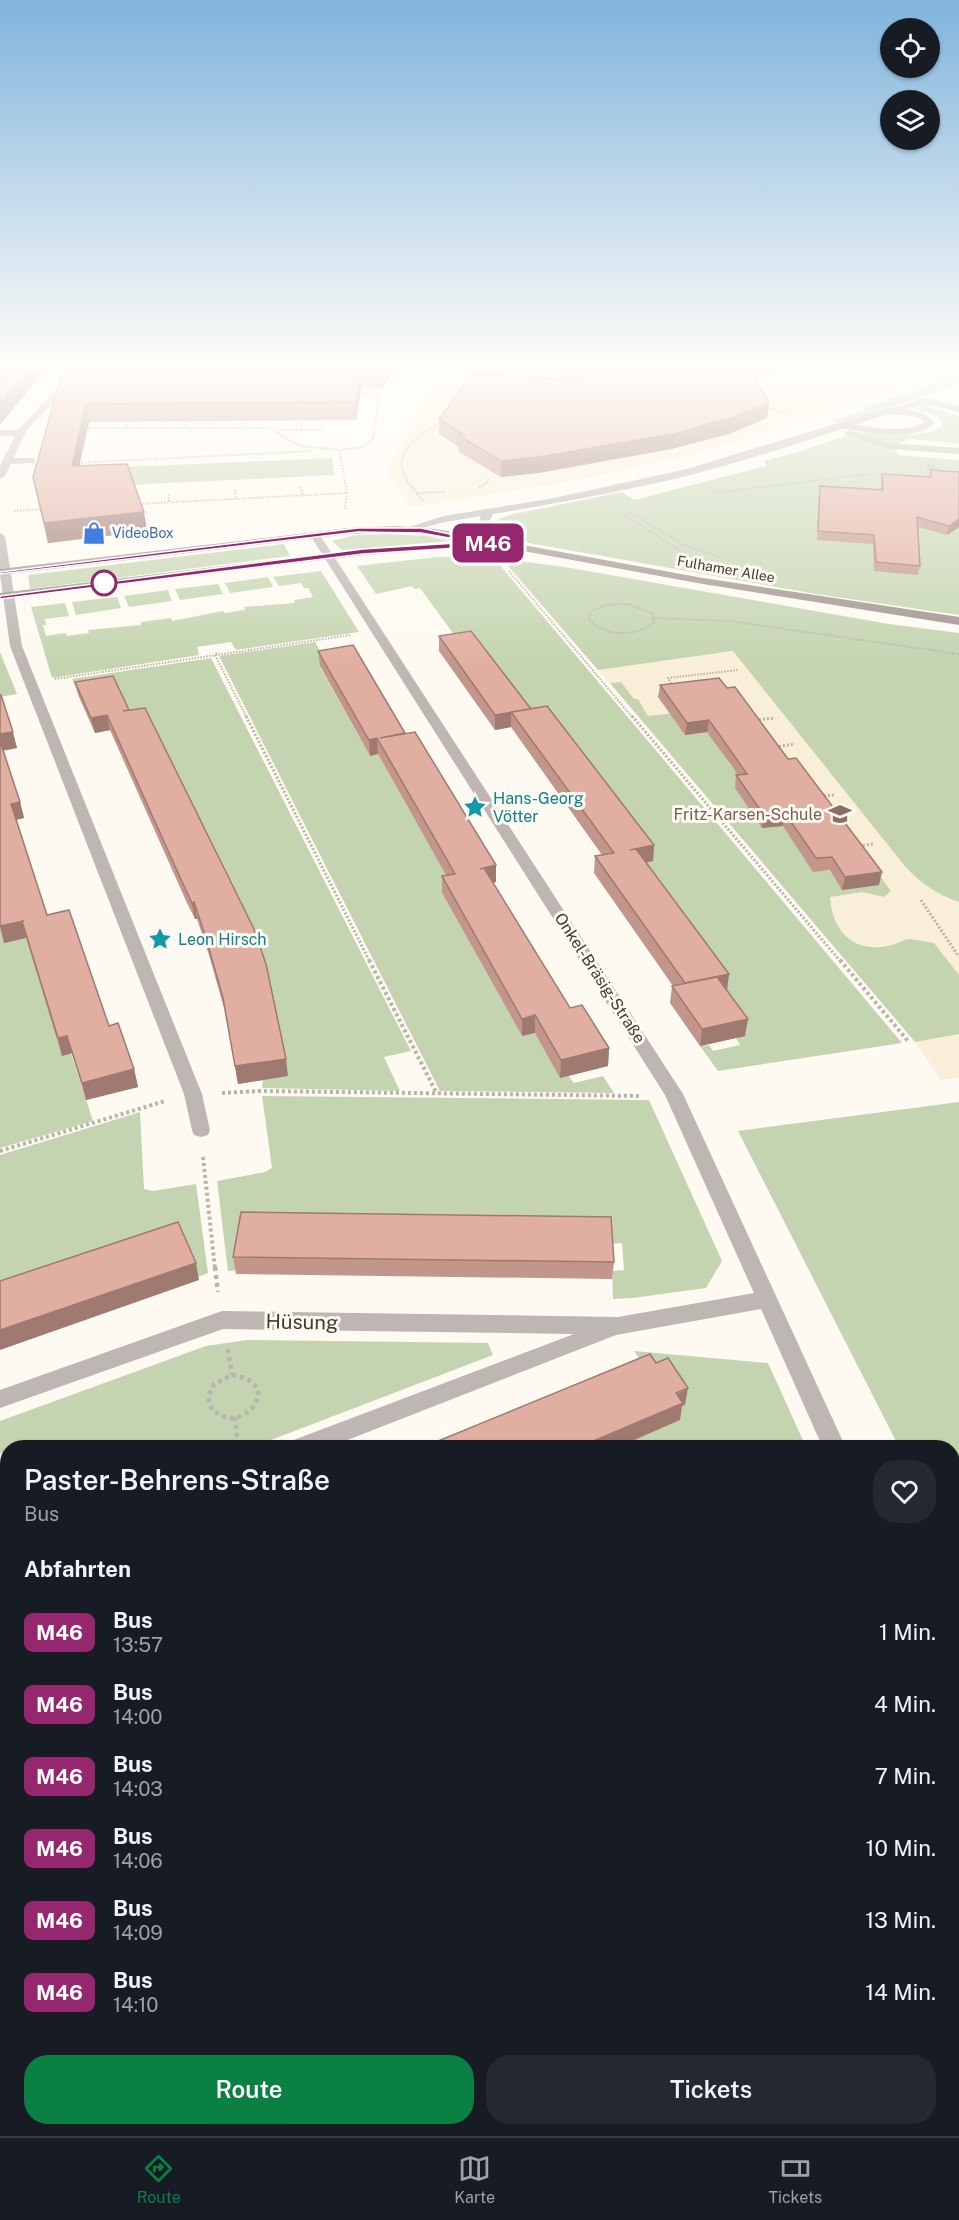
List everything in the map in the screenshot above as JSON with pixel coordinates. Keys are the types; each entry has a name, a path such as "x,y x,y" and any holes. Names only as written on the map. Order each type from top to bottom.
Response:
{"street":[{"path":"407,530 444,519 616,489 707,467"},
{"path":"488,513 481,528 489,543"},
{"path":"2,572 358,530 407,530 449,534 489,543"},
{"name":"Onkel-Bräsig-Straße","path":"315,535 330,555 674,1094 831,1440"},
{"path":"0,536 4,596 16,646 193,1094 201,1130"},
{"path":"4,596 330,555 489,543"},
{"name":"Fulhamer Allee","path":"489,543 771,592 959,621"},
{"name":"Hüsung","path":"319,1440 618,1326 769,1299"},
{"name":"Hüsung","path":"0,1399 222,1320 618,1326"}],"path":[{"path":"342,467 347,493 344,511"},
{"path":"403,467 416,493 427,505"},
{"path":"710,494 934,469"},
{"path":"301,488 302,495"},
{"path":"235,490 236,499"},
{"path":"135,504 347,493"},
{"path":"169,494 169,502"},
{"path":"616,505 684,545 727,559"},
{"path":"14,511 47,509"},
{"path":"506,567 908,1041"},
{"path":"654,618 649,627 621,633 600,629 589,621 588,616 597,608 627,604 646,609 654,618 730,621 959,654"},
{"path":"31,684 377,631"},
{"path":"216,654 437,1094"},
{"path":"678,692 668,678 738,670"},
{"path":"751,721 775,718"},
{"path":"768,747 795,744"},
{"path":"814,797 834,795"},
{"path":"852,847 873,844"},
{"path":"921,900 959,957"},
{"path":"0,1151 193,1094 260,1091 640,1096"},
{"path":"201,1130 219,1302"},
{"path":"227,1343 232,1375"},
{"path":"232,1375 252,1379 259,1391 255,1406 241,1416 217,1415 208,1404 210,1390 214,1384 232,1375"},
{"path":"235,1417 237,1440"}],"shaded area":[{"path":"390,467 638,467 562,483 411,507 387,473"},
{"name":"Fritz-Karsen-Schule","path":"745,650 959,670 959,1078 941,1080 915,1042 598,670"}],"green space":[{"path":"132,467 333,467 334,475 128,485 79,469"},
{"path":"763,467 959,467 959,615 816,594 512,540 498,534 493,527 497,520 509,515 622,492 634,500"},
{"path":"355,535 428,536 451,541 342,550 332,541"},
{"path":"284,544 290,556 30,589 28,575"},
{"path":"437,557 494,558 902,1043 718,1071 700,1046 709,1045 713,1051 740,1045 736,1038 745,1035 634,865 652,861 463,647 420,588 414,589 412,586 376,594 357,566"},
{"path":"502,559 565,567 889,624 959,633 959,902 929,887 904,865 733,651 598,670"},
{"path":"321,571 359,632 236,650 231,642 197,647 199,655 52,678 31,607 65,603 69,616 45,619 46,625 43,625 46,636 65,633 67,636 89,633 88,630 141,625 141,622 171,618 172,621 223,611 225,613 245,610 244,607 295,603 294,600 313,597 308,588 304,588 301,583 279,586 273,577"},
{"path":"268,577 273,587 230,593 225,583"},
{"path":"218,584 223,594 180,600 175,589"},
{"path":"168,590 172,601 129,607 124,596"},
{"path":"117,597 121,608 76,615 72,602"},
{"path":"315,642 328,665 320,667 370,756 378,754 455,890 442,893 522,1036 535,1033 574,1083 603,1076 614,1093 440,1091 219,656"},
{"path":"0,652 17,694 0,697"},
{"path":"211,658 411,1051 384,1057 400,1091 262,1088 263,1080 288,1076 193,815 79,697 72,679"},
{"path":"621,682 634,699 638,699 648,716 684,712 710,732 729,764 785,825 813,871 830,870 866,857 891,891 884,897 862,892 830,897 835,920 846,936 864,946 888,946 911,939 934,943 959,975 959,1034 915,1042 610,683"},
{"path":"0,927 4,942 27,938 62,1055 71,1053 93,1121 0,1148"},
{"path":"262,1096 649,1100 722,1261 706,1288 613,1299 612,1271 624,1270 622,1243 228,1271 217,1181 265,1172 272,1168"},
{"path":"959,1102 959,1440 895,1440 738,1131"},
{"path":"140,1112 144,1189 153,1191 196,1184 208,1273 198,1277 0,1301 0,1155"},
{"path":"247,1340 488,1343 493,1355 271,1440 0,1440 0,1421 206,1346"},
{"path":"634,1351 768,1363 803,1440 620,1440 654,1380"}],"building":[{"path":"36,467 128,467 144,512 44,523 33,477"},
{"path":"930,470 959,472 959,519 949,526 917,517 920,566 876,562 874,535 818,531 820,486 883,490 882,474 931,477"},
{"path":"471,631 531,709 495,715 439,636"},
{"path":"353,645 405,733 380,738 415,732 496,865 484,868 570,1008 582,1005 609,1048 561,1060 535,1015 522,1019 442,876 455,874 377,738 369,740 318,651"},
{"path":"113,676 129,710 123,711 145,708 254,929 266,964 286,1059 235,1066 223,998 194,902 192,903 184,886 107,715 91,718 75,682"},
{"path":"719,678 727,688 735,687 788,759 796,758 882,872 845,877 832,857 816,858 785,813 764,815 736,775 747,774 709,720 687,723 660,685"},
{"path":"0,696 13,732 0,734"},
{"path":"547,706 654,845 630,850 636,849 729,974 685,983 595,856 614,853 511,712"},
{"path":"0,741 20,802 11,804 47,915 69,910 109,1026 118,1023 134,1069 82,1083 67,1036 58,1038 22,921 0,926"},
{"path":"717,977 748,1019 702,1029 672,986"},
{"path":"241,1212 611,1217 614,1262 233,1257"},
{"path":"178,1222 196,1263 0,1330 0,1281"},
{"path":"650,1354 656,1363 668,1358 688,1388 676,1393 683,1403 596,1440 440,1440"}],"bus line":[{"name":"M46","path":"0,572 358,530 421,531 449,534 489,543 363,552 0,596"}],"place":[{"name":"VideoBox","path":"94,533"},
{"name":"Hans-Georg Vötter","path":"475,807"},
{"name":"Fritz-Karsen-Schule","path":"840,814"},
{"name":"Leon Hirsch","path":"160,939"}]}
